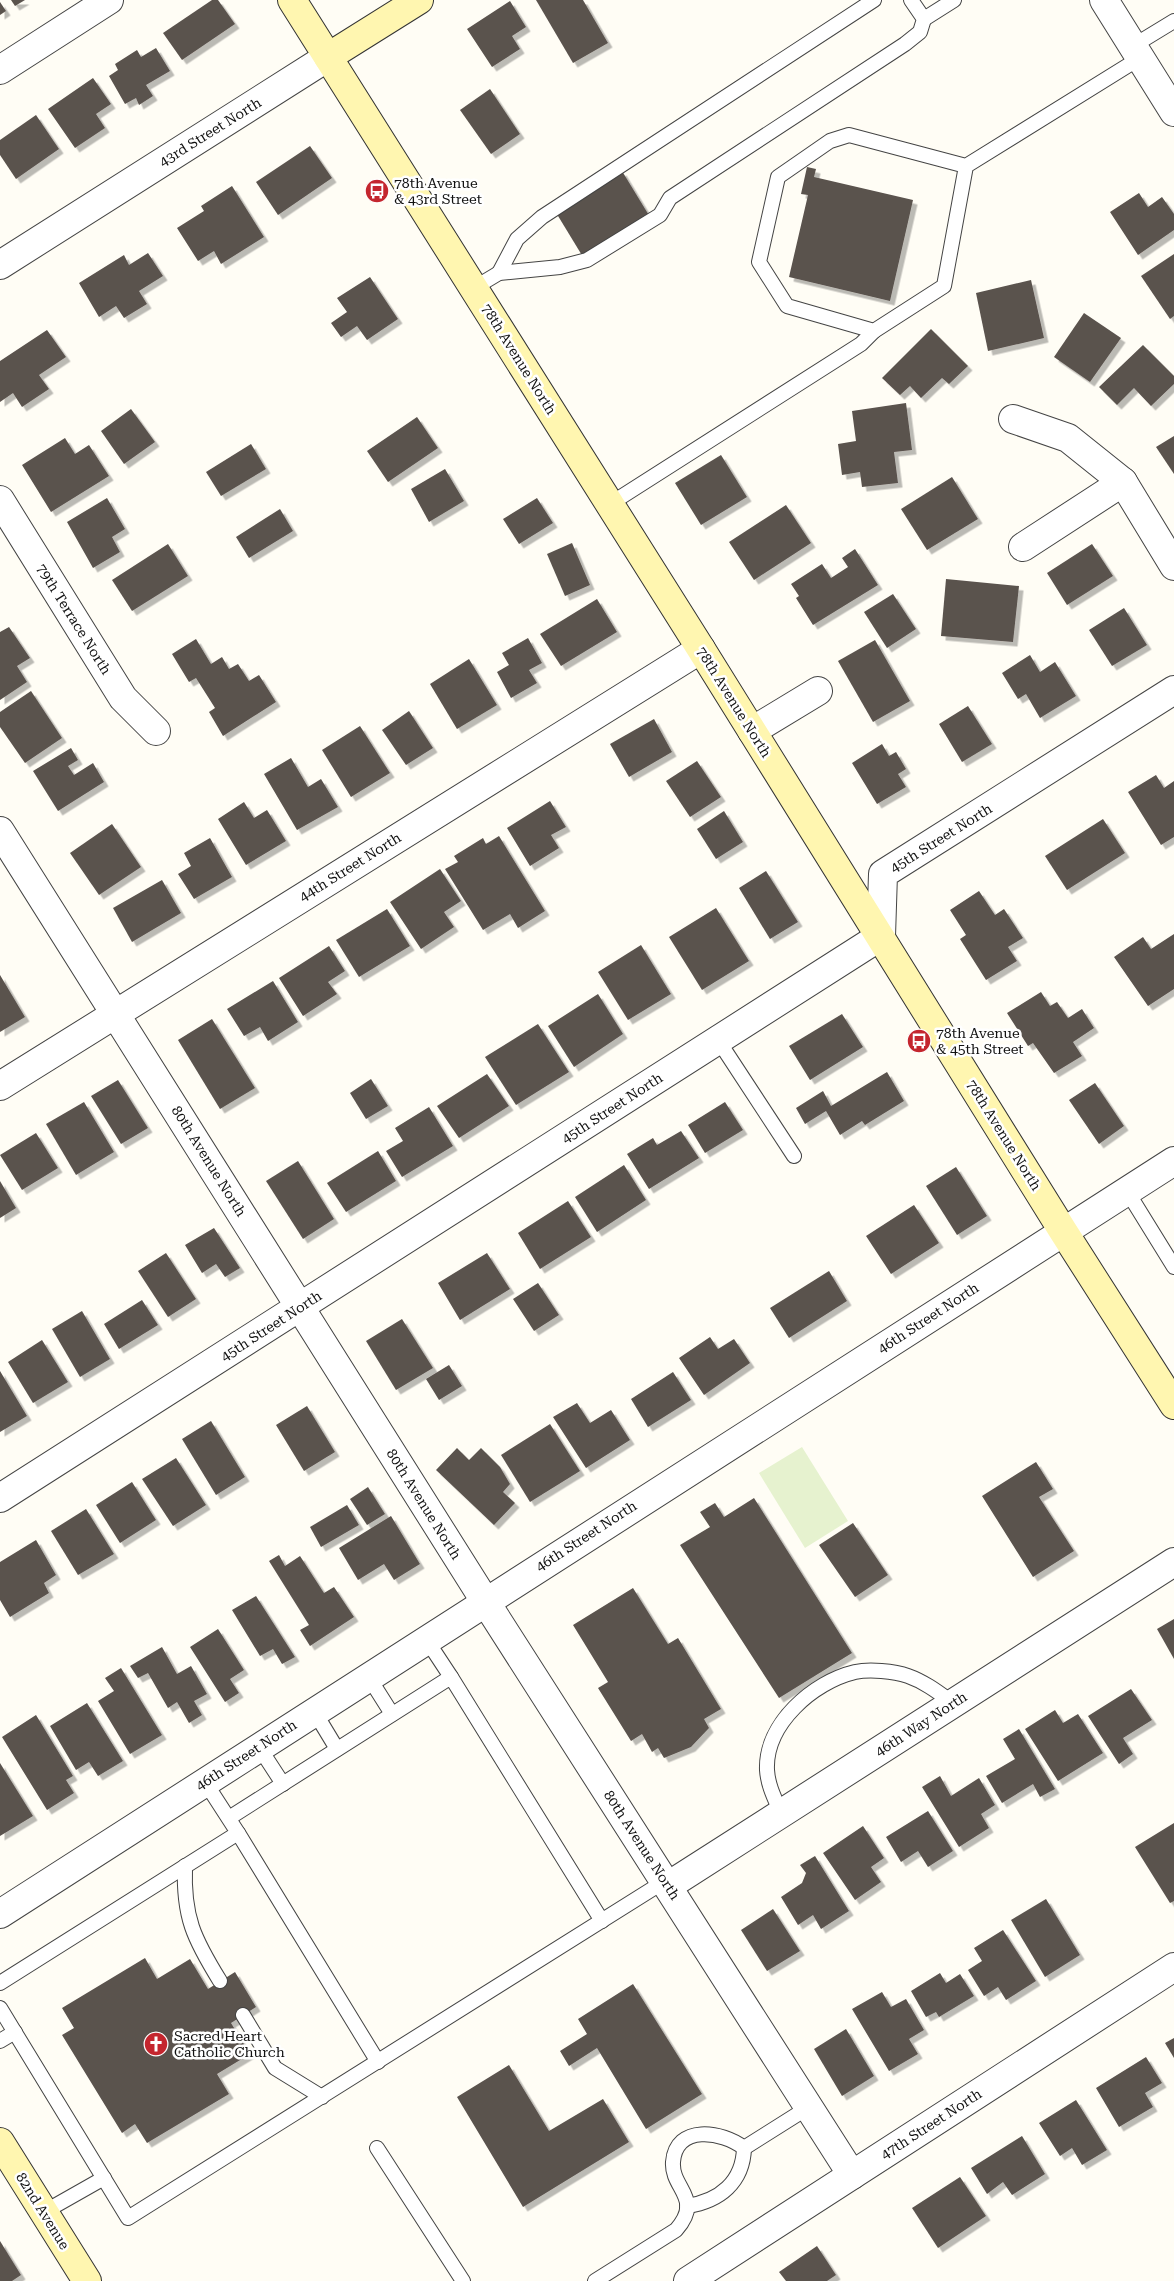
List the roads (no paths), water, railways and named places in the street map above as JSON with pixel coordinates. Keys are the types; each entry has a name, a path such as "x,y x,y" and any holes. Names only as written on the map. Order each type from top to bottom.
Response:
{"street":[{"path":"0,70 109,0"},
{"name":"78th Avenue North","path":"292,0 881,936 1063,1231 1171,1395"},
{"name":"43rd Street North","path":"0,265 420,0"},
{"path":"1104,0 1174,112"},
{"path":"1013,420 1068,438 1123,482 1174,566"},
{"path":"1023,547 1123,482"},
{"name":"79th Terrace North","path":"0,500 123,698 156,731"},
{"name":"44th Street North","path":"0,1086 701,649"},
{"name":"45th Street North","path":"0,1498 881,936 883,874 1174,690"},
{"path":"752,731 818,691"},
{"name":"80th Avenue North","path":"0,831 301,1306 485,1601 852,2175"},
{"name":"46th Street North","path":"0,1914 368,1676 1174,1161"},
{"name":"46th Way North","path":"667,1884 1174,1562"},
{"name":"47th Street North","path":"688,2281 718,2273 852,2175 1174,1967"},
{"name":"82nd Avenue","path":"0,2142 87,2281"}],"lane":[{"path":"499,273 517,239 542,217 874,0"},
{"path":"911,0 924,19"},
{"path":"474,288 499,273 560,267 587,260 630,235 660,215 670,198 905,44 920,32 924,19 954,0"},
{"path":"610,504 861,344 874,331 944,286 966,166 1136,52 1174,21"},
{"path":"874,331 787,306 759,262 778,177 830,141 849,135 966,166"},
{"path":"718,1040 794,1156"},
{"path":"1127,1191 1174,1268"},
{"path":"426,1639 602,1921"},
{"path":"781,1813 769,1786 767,1770 774,1738 781,1724 792,1710 835,1679 857,1672 907,1675 925,1684 953,1704"},
{"path":"368,1676 392,1714"},
{"path":"228,1818 450,1677"},
{"path":"314,1711 337,1750"},
{"path":"259,1747 283,1784"},
{"path":"205,1782 378,2062"},
{"path":"0,1983 238,1833"},
{"path":"185,1866 184,1894 191,1928 220,1982"},
{"path":"0,2008 128,2218 602,1921 667,1884"},
{"path":"243,2016 275,2068 322,2097"},
{"path":"0,2041 15,2032"},
{"path":"744,2148 808,2107"},
{"path":"595,2281 676,2230 685,2220 688,2206 686,2195 673,2164 675,2154 686,2140 704,2132 720,2135 744,2148"},
{"path":"377,2148 463,2281"},
{"path":"688,2206 702,2204 726,2188 740,2174 744,2148"},
{"path":"44,2212 104,2178"}],"place":[{"name":"78th Avenue & 43rd Street","path":"377,191"},
{"name":"78th Avenue & 45th Street","path":"919,1041"},
{"name":"Sacred Heart Catholic Church","path":"156,2044"}]}
